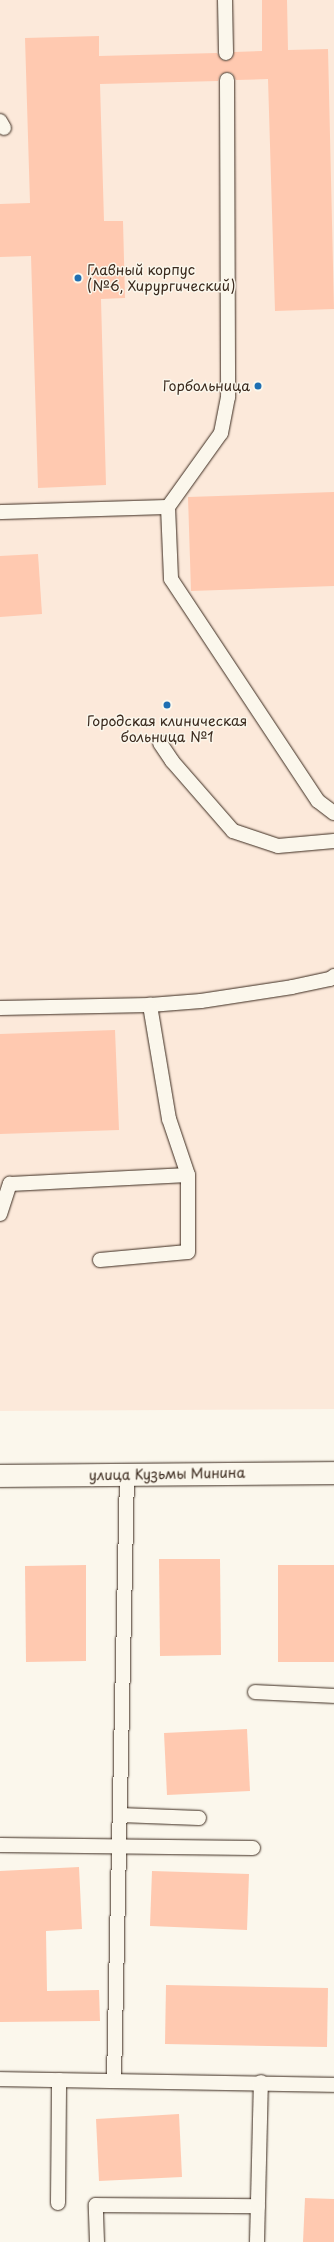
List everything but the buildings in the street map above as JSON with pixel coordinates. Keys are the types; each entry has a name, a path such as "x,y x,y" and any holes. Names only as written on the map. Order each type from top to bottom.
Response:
{"street":[{"name":"улица Кузьмы Минина","path":"0,1476 334,1473"}],"lane":[{"path":"225,0 226,52"},
{"path":"227,80 228,397 221,433 168,506 171,579 318,801 334,813"},
{"path":"0,512 168,506"},
{"path":"160,743 172,761 233,831 278,846 334,841"},
{"path":"0,1008 150,1005 292,987 330,979 334,976"},
{"path":"100,1260 188,1252 188,1175 169,1119 150,1005"},
{"path":"0,1214 10,1184 188,1175"},
{"path":"114,2080 127,1475"},
{"path":"255,1692 334,1696"},
{"path":"120,1815 199,1818"},
{"path":"0,1845 253,1848"},
{"path":"0,2079 261,2082 334,2085"},
{"path":"58,2203 60,2080"},
{"path":"257,2242 261,2082"},
{"path":"97,2242 96,2206 258,2206"}],"shaded area":[{"name":"Городская клиническая больница №1","path":"0,0 334,0 334,1409 0,1411"}],"place":[{"name":"Главный корпус (№6, Хирургический)","path":"78,278"},
{"name":"Горбольница","path":"258,386"},
{"name":"Городская клиническая больница №1","path":"167,705"}]}
